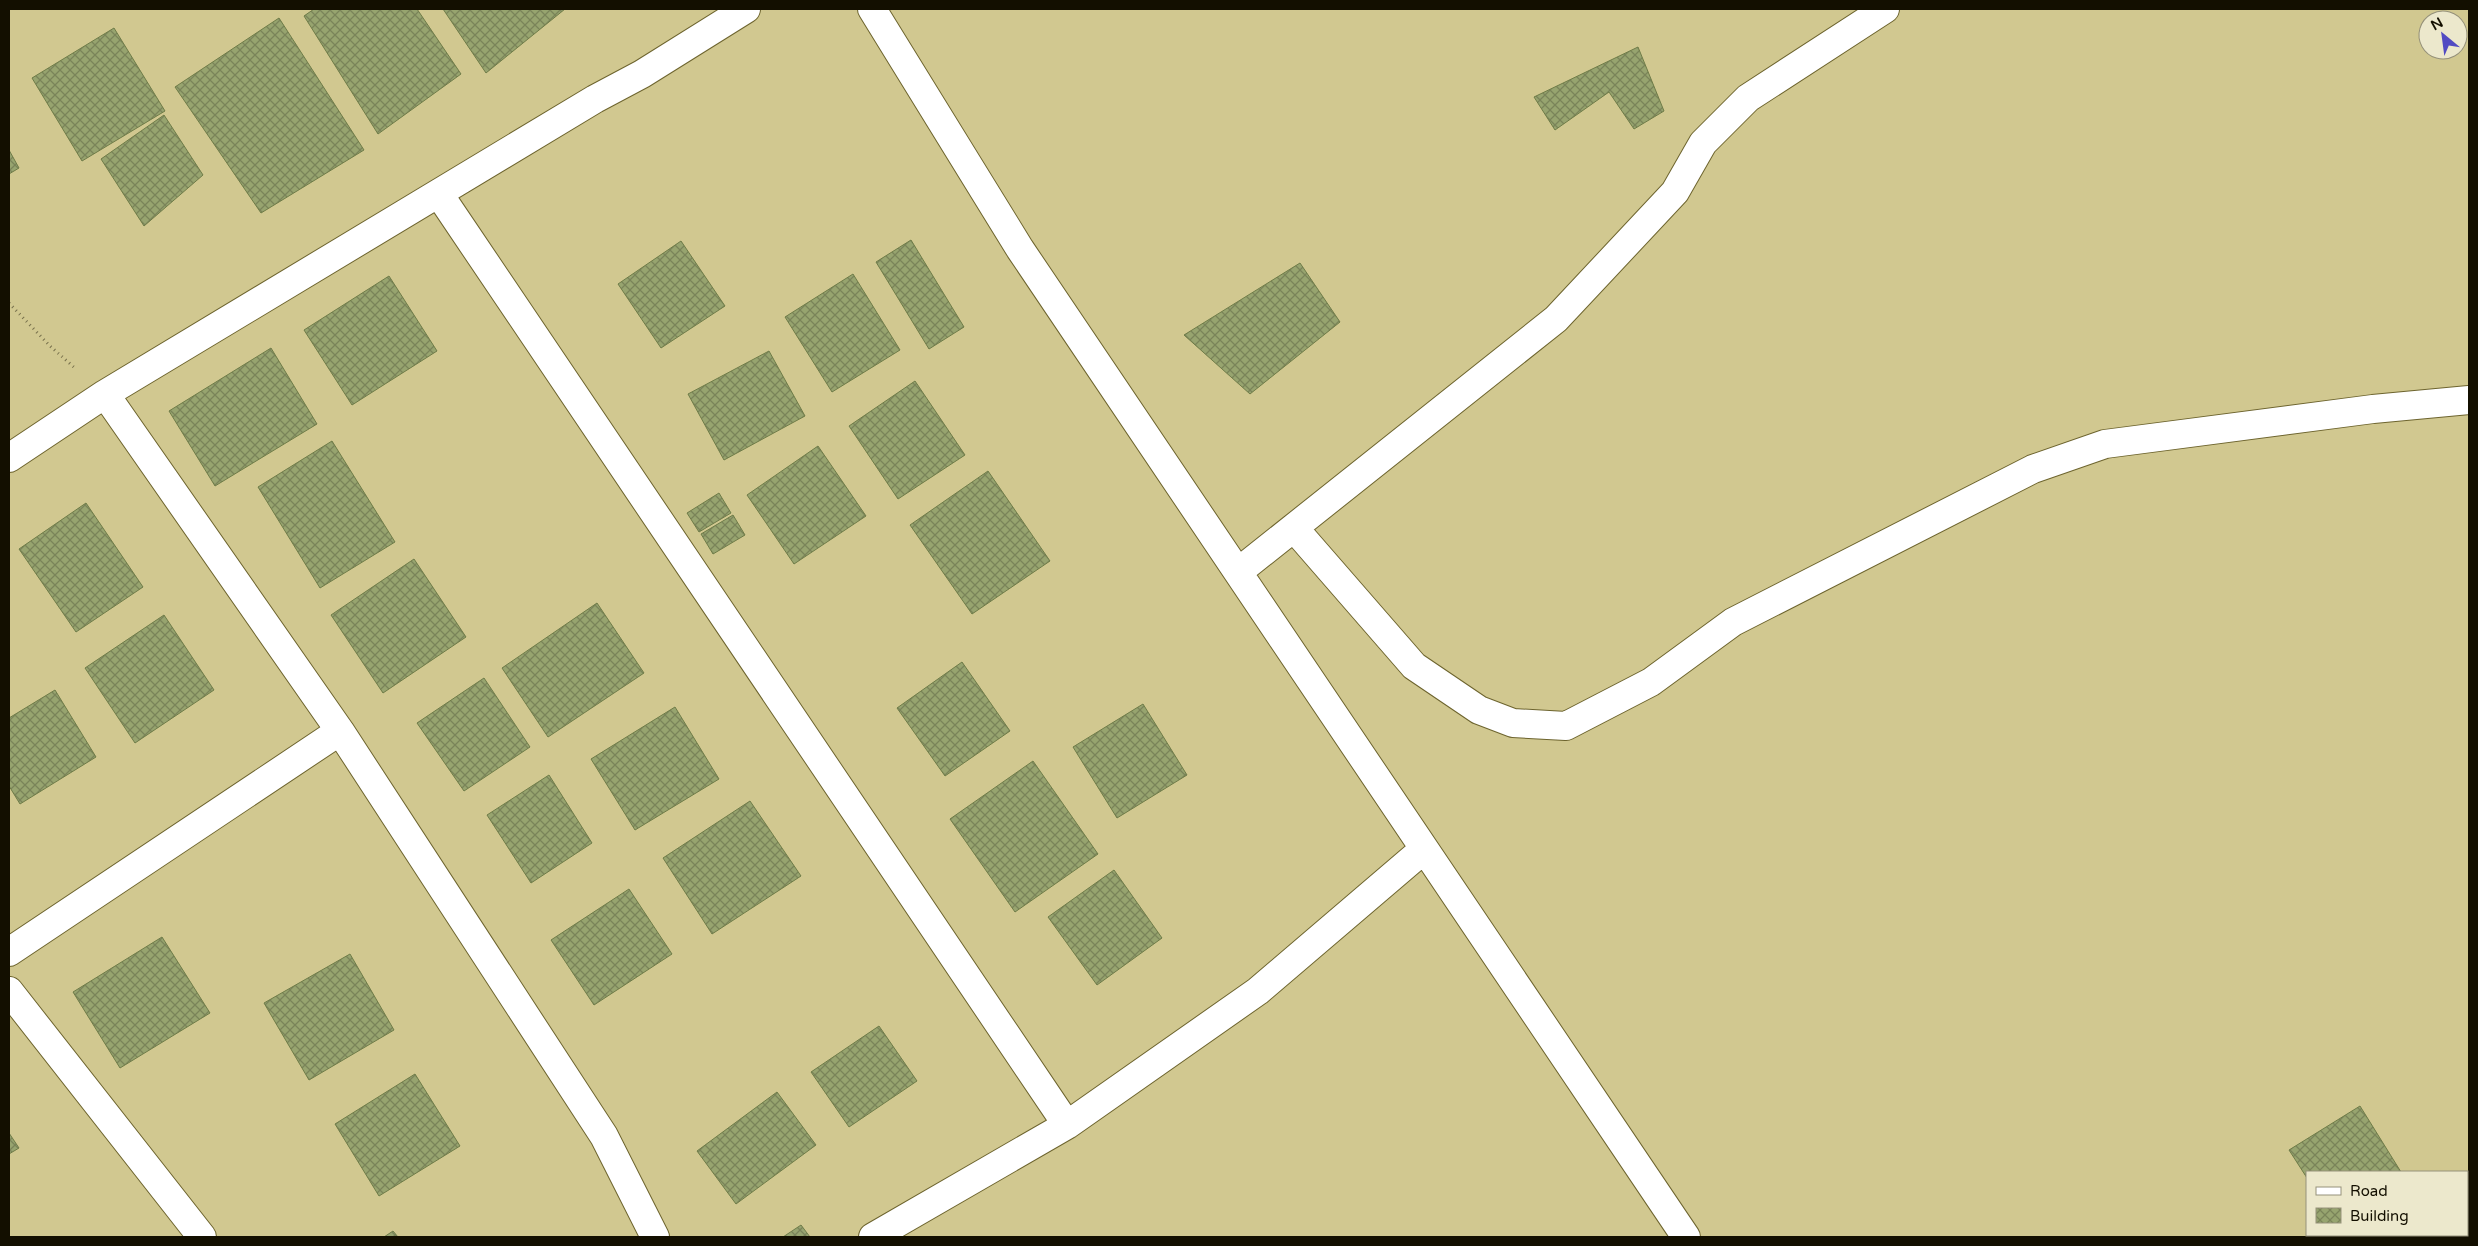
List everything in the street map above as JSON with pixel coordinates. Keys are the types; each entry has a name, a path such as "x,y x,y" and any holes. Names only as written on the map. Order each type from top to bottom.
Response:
{"street":[{"path":"9,458 105,394 595,100 642,74 746,9"},
{"path":"872,9 1020,249 1423,850 1686,1237"},
{"path":"1238,572 1556,319 1675,192 1703,143 1748,98 1885,9"},
{"path":"439,194 1067,1125"},
{"path":"105,394 340,731 604,1136 655,1237"},
{"path":"1294,528 1414,666 1479,710 1513,723 1566,726 1650,682 1734,622 2042,466 2105,444 2374,409 2469,400"},
{"path":"9,952 340,731"},
{"path":"873,1237 1067,1125 1258,991 1423,850"},
{"path":"9,991 202,1237"}],"path":[{"path":"9,303 50,346 105,394"}],"building":[{"path":"314,9 417,9 461,74 378,134 304,16"},
{"path":"443,9 565,9 486,73"},
{"path":"279,18 364,150 261,213 175,87"},
{"path":"114,28 165,111 82,161 32,78"},
{"path":"1638,47 1664,111 1634,129 1609,92 1555,130 1534,97"},
{"path":"164,115 203,175 144,226 101,159"},
{"path":"9,150 19,168 9,174"},
{"path":"911,240 964,327 929,349 876,262"},
{"path":"681,241 725,306 661,348 618,284"},
{"path":"1300,263 1340,322 1250,394 1184,335"},
{"path":"853,274 900,350 832,392 785,317"},
{"path":"389,276 437,351 352,405 304,330"},
{"path":"271,348 317,424 215,486 169,411"},
{"path":"769,351 805,416 724,460 688,394"},
{"path":"915,381 965,455 898,499 849,426"},
{"path":"332,441 395,542 320,588 258,487"},
{"path":"818,446 866,516 794,564 747,495"},
{"path":"988,471 1050,561 972,614 910,525"},
{"path":"719,493 731,513 699,532 687,513"},
{"path":"86,503 143,587 76,632 19,549"},
{"path":"733,515 745,535 713,554 701,534"},
{"path":"414,559 466,637 383,693 331,615"},
{"path":"597,603 644,673 548,737 502,668"},
{"path":"164,615 214,690 135,743 85,668"},
{"path":"962,662 1010,731 945,776 897,708"},
{"path":"484,678 530,747 464,791 417,723"},
{"path":"55,690 96,757 20,804 9,786 9,718"},
{"path":"1143,704 1187,775 1117,818 1073,747"},
{"path":"675,707 719,779 635,830 591,759"},
{"path":"1033,761 1098,854 1015,912 950,819"},
{"path":"549,775 592,843 531,883 487,815"},
{"path":"750,801 801,876 712,934 663,858"},
{"path":"1114,870 1162,938 1097,985 1048,917"},
{"path":"629,889 672,954 594,1005 551,940"},
{"path":"162,937 210,1013 120,1068 73,992"},
{"path":"350,954 394,1030 309,1080 264,1003"},
{"path":"879,1026 917,1081 849,1127 811,1072"},
{"path":"415,1074 460,1146 379,1196 335,1124"},
{"path":"777,1092 816,1145 736,1204 697,1151"},
{"path":"2360,1106 2400,1171 2306,1171 2306,1176 2289,1150"},
{"path":"9,1133 19,1148 9,1154"},
{"path":"801,1225 810,1237 783,1237"},
{"path":"393,1231 398,1237 384,1237"}]}
